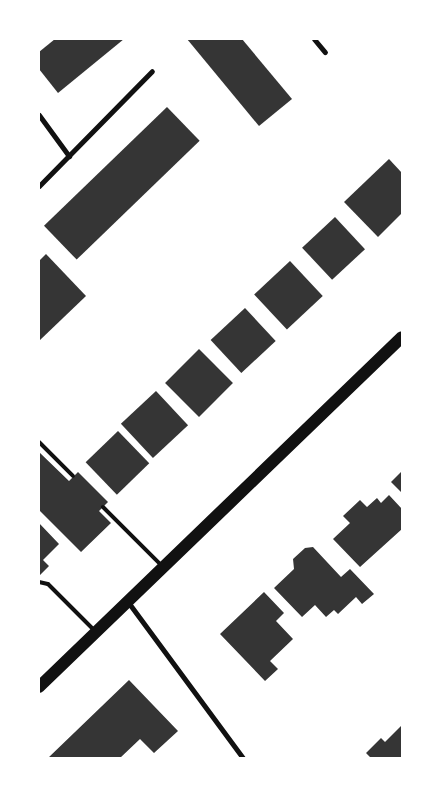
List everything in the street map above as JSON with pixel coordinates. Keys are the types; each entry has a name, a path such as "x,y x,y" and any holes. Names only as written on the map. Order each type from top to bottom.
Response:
{"main road":[{"path":"39,687 402,337"}],"street":[{"path":"314,39 325,52"},
{"path":"39,186 152,71"},
{"path":"39,115 69,156"},
{"path":"128,602 243,758"}],"lane":[{"path":"39,442 73,476"},
{"path":"103,507 164,568"},
{"path":"39,582 48,584 96,632"}],"building":[{"path":"55,39 124,39 58,93 39,69 39,52"},
{"path":"187,39 242,39 292,99 259,126"},
{"path":"167,107 200,141 77,260 44,226"},
{"path":"389,159 402,173 402,213 378,237 344,202"},
{"path":"335,217 365,249 332,280 302,248"},
{"path":"46,254 86,296 39,341 39,261"},
{"path":"290,261 323,296 287,330 254,294"},
{"path":"245,308 276,341 241,373 211,340"},
{"path":"199,349 233,383 199,417 165,383"},
{"path":"156,391 188,425 153,458 121,424"},
{"path":"118,431 149,463 117,495 86,462"},
{"path":"39,452 69,481 78,472 108,502 99,511 111,523 81,552 39,510"},
{"path":"402,471 402,493 391,482"},
{"path":"389,495 402,509 402,529 360,567 333,539 350,523 343,516 360,500 367,507 377,498 381,503"},
{"path":"39,523 59,544 43,560 49,566 39,576"},
{"path":"313,547 341,577 350,569 374,594 362,604 356,597 338,614 334,610 326,617 315,605 302,617 274,588 294,569 293,559 305,548"},
{"path":"264,592 284,613 276,621 293,639 270,661 278,669 265,681 220,634"},
{"path":"129,680 178,731 154,753 140,739 120,758 48,758"},
{"path":"402,725 402,758 371,758 366,753 381,738 385,742"}]}
